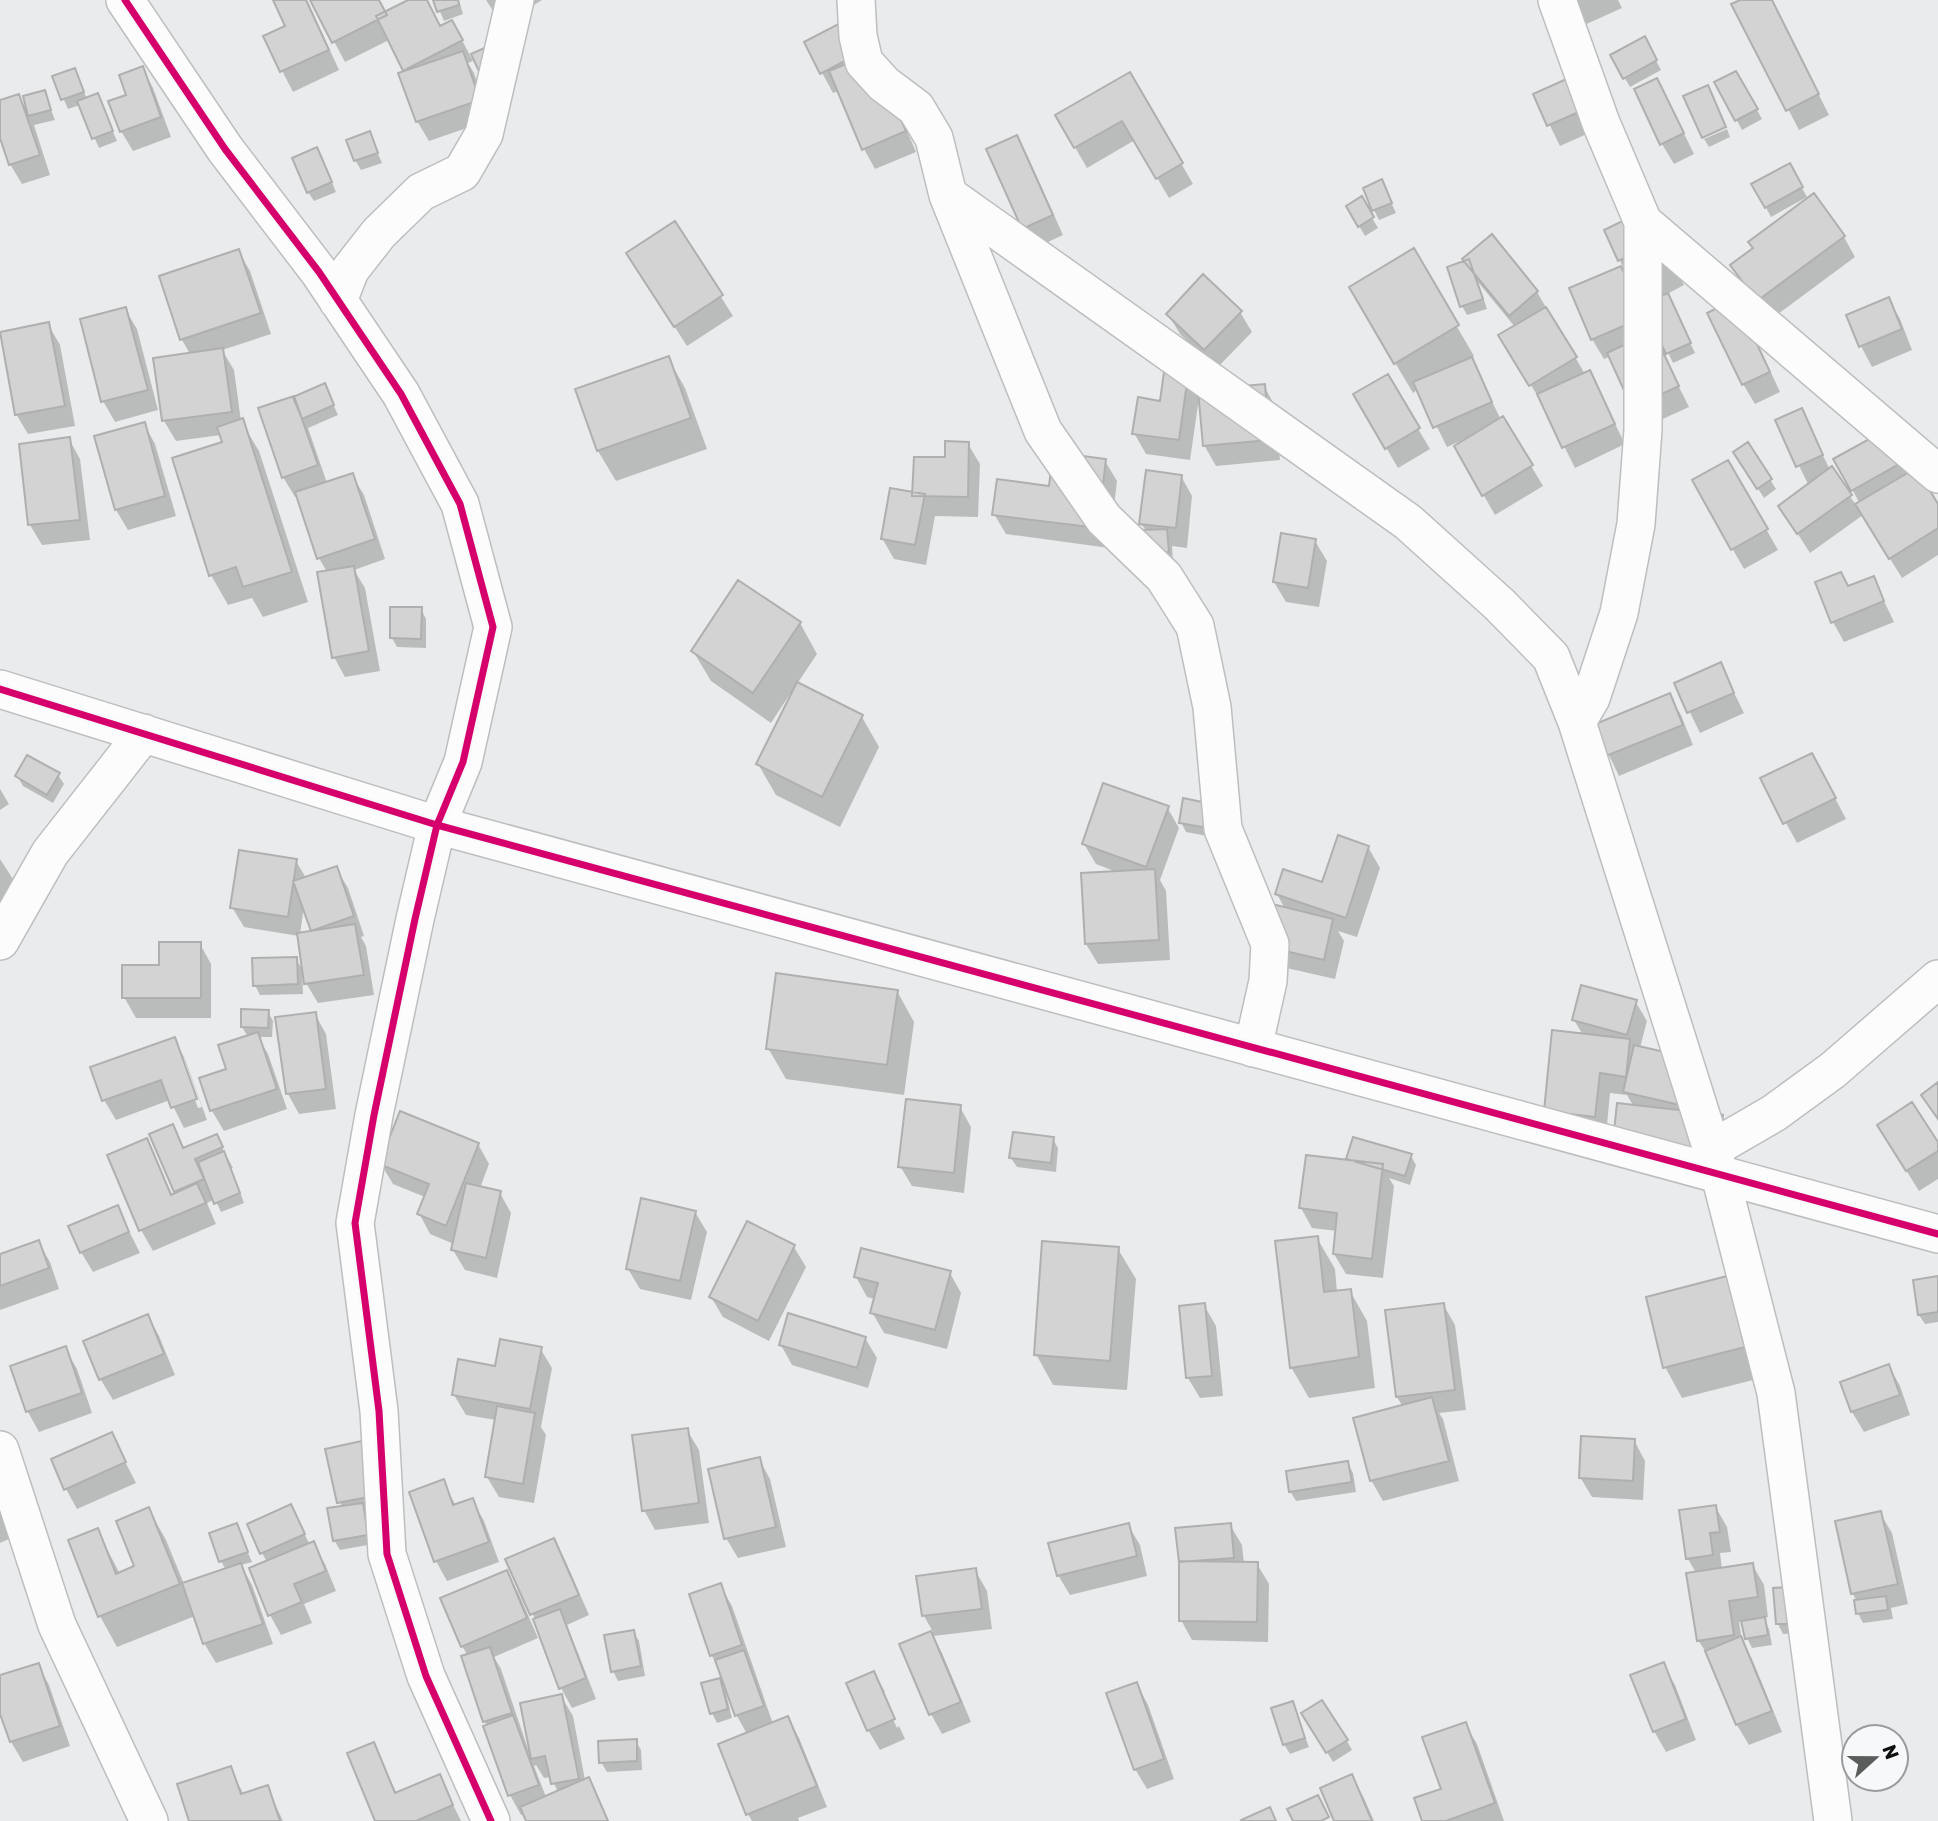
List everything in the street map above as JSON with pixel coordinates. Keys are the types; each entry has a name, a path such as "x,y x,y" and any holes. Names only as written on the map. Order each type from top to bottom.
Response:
{"street":[{"path":"125,0 225,149 319,272 401,394 460,504 493,627 463,762 437,825 374,1115 355,1223 379,1411 387,1554 426,1676 491,1821"},
{"path":"338,301 350,270 379,233 421,192 461,172 484,134 515,0"},
{"path":"856,0 858,36 864,62 884,84 915,108 934,138 948,195 1043,431 1104,519 1164,577 1195,626 1212,707 1223,829 1270,944 1268,981 1253,1048"},
{"path":"1552,3 1643,222 1643,430 1636,524 1619,613 1591,698 1577,722"},
{"path":"948,195 1408,522 1499,604 1551,657 1577,722 1716,1162 1776,1393 1833,1821"},
{"path":"1643,222 1938,474"},
{"path":"0,688 437,825 1253,1048 1716,1162 1938,1234"},
{"path":"0,941 50,853 144,733"},
{"path":"1716,1162 1774,1113 1833,1070 1938,979"},
{"path":"0,1450 57,1625 149,1821"}],"building":[{"path":"273,0 306,0 329,50 280,72 263,36 285,26"},
{"path":"310,0 379,0 387,15 332,43"},
{"path":"408,0 427,0 440,26 452,20 463,40 403,71 376,16"},
{"path":"433,0 458,0 459,5 437,12"},
{"path":"1740,0 1772,0 1819,94 1786,111 1731,4"},
{"path":"848,19 864,51 820,74 804,42"},
{"path":"1645,36 1657,60 1623,79 1610,55"},
{"path":"491,45 490,95 471,54"},
{"path":"463,51 480,100 416,122 398,73"},
{"path":"872,53 906,131 862,150 829,71"},
{"path":"143,66 161,117 120,132 108,101 126,95 119,75"},
{"path":"75,68 84,92 61,100 52,76"},
{"path":"1736,71 1758,109 1735,121 1714,82"},
{"path":"1130,72 1183,163 1156,179 1122,121 1074,148 1055,115"},
{"path":"1582,72 1597,104 1547,126 1533,94"},
{"path":"1657,78 1684,133 1660,145 1634,89"},
{"path":"1708,85 1726,127 1702,138 1683,96"},
{"path":"45,90 51,110 28,116 23,96"},
{"path":"98,93 113,131 92,139 77,101"},
{"path":"19,94 40,155 9,165 0,138 0,100"},
{"path":"370,131 378,153 354,161 346,140"},
{"path":"1017,135 1053,215 1022,229 986,149"},
{"path":"317,147 332,182 307,193 292,158"},
{"path":"1790,163 1803,187 1765,208 1751,184"},
{"path":"1382,179 1392,203 1372,211 1363,188"},
{"path":"1814,193 1845,236 1757,301 1730,265 1753,248 1748,242"},
{"path":"1362,196 1374,217 1358,227 1346,206"},
{"path":"1645,210 1659,242 1618,261 1604,230"},
{"path":"675,221 723,295 674,327 626,253"},
{"path":"1492,234 1538,291 1509,316 1462,259"},
{"path":"1414,248 1459,325 1394,364 1349,287"},
{"path":"239,249 261,313 180,340 159,276"},
{"path":"1469,259 1483,299 1460,307 1447,267"},
{"path":"1621,266 1642,318 1591,340 1569,288"},
{"path":"1203,274 1242,311 1204,350 1166,314"},
{"path":"1668,293 1691,343 1666,354 1643,304"},
{"path":"1889,297 1902,329 1859,347 1846,315"},
{"path":"1736,299 1770,372 1742,385 1707,313"},
{"path":"126,307 148,390 101,402 80,319"},
{"path":"1546,307 1577,357 1529,386 1498,335"},
{"path":"49,322 65,406 15,415 0,332"},
{"path":"1653,331 1679,386 1632,408 1607,353"},
{"path":"223,348 232,412 162,421 153,358"},
{"path":"669,356 691,418 597,451 575,389"},
{"path":"1472,357 1492,402 1433,428 1413,382"},
{"path":"1590,370 1615,424 1562,448 1537,394"},
{"path":"1164,372 1188,376 1179,440 1132,434 1138,397 1160,401"},
{"path":"1388,374 1420,428 1385,449 1353,394"},
{"path":"325,383 334,405 302,419 293,397"},
{"path":"1265,384 1269,440 1203,446 1198,390"},
{"path":"294,396 318,465 282,478 258,408"},
{"path":"1802,408 1823,455 1796,467 1775,420"},
{"path":"1503,416 1533,465 1482,496 1454,446"},
{"path":"243,418 292,572 243,587 236,567 209,576 172,458 222,442 217,427"},
{"path":"145,422 165,496 115,510 94,436"},
{"path":"1891,427 1908,459 1851,491 1833,459"},
{"path":"70,437 80,520 28,525 19,444"},
{"path":"945,441 969,442 968,497 912,496 914,457 945,457"},
{"path":"1748,442 1772,479 1757,489 1733,452"},
{"path":"1053,452 1106,459 1098,528 992,515 997,479 1049,486"},
{"path":"1728,460 1768,529 1731,550 1692,480"},
{"path":"1832,466 1852,495 1797,534 1778,506"},
{"path":"1916,468 1938,504 1938,528 1889,559 1855,504"},
{"path":"1146,470 1182,475 1176,528 1139,524"},
{"path":"353,473 375,539 317,559 295,492"},
{"path":"890,488 925,494 915,545 881,539"},
{"path":"1167,529 1169,552 1143,553 1142,530"},
{"path":"1281,533 1316,539 1308,588 1273,582"},
{"path":"354,566 369,651 332,658 317,572"},
{"path":"1841,572 1848,586 1874,576 1884,601 1831,623 1815,582"},
{"path":"738,580 801,622 753,693 691,651"},
{"path":"390,607 422,607 421,639 390,638"},
{"path":"1721,662 1734,693 1687,713 1674,683"},
{"path":"797,682 863,715 822,797 756,764"},
{"path":"1670,693 1683,725 1606,756 1593,725"},
{"path":"1812,753 1836,798 1783,824 1760,778"},
{"path":"27,755 60,773 47,795 15,776"},
{"path":"1103,783 1169,806 1146,867 1082,844"},
{"path":"1183,798 1212,804 1208,828 1179,823"},
{"path":"1338,835 1369,846 1346,918 1275,894 1283,869 1322,882"},
{"path":"239,850 297,859 288,917 230,908"},
{"path":"337,866 354,916 311,931 293,881"},
{"path":"1155,869 1159,940 1085,944 1081,873"},
{"path":"1260,901 1333,919 1324,960 1250,943"},
{"path":"355,924 364,975 304,984 297,933"},
{"path":"159,942 201,942 201,998 122,998 122,965 159,965"},
{"path":"297,957 298,984 253,986 252,958"},
{"path":"776,973 898,990 887,1065 766,1049"},
{"path":"1581,985 1637,1000 1627,1035 1572,1020"},
{"path":"241,1009 269,1010 268,1028 241,1027"},
{"path":"316,1012 326,1089 286,1094 275,1017"},
{"path":"1552,1030 1630,1039 1626,1077 1600,1073 1595,1117 1544,1111"},
{"path":"258,1032 277,1089 210,1111 199,1078 226,1069 218,1045"},
{"path":"175,1037 197,1099 171,1108 161,1080 102,1101 90,1067"},
{"path":"1634,1045 1691,1058 1680,1105 1623,1092"},
{"path":"1938,1082 1938,1119 1921,1095"},
{"path":"906,1099 961,1105 954,1173 898,1167"},
{"path":"1912,1102 1938,1142 1938,1151 1906,1171 1877,1125"},
{"path":"1617,1103 1723,1115 1719,1152 1613,1140"},
{"path":"400,1111 479,1143 446,1226 417,1214 429,1184 379,1164"},
{"path":"173,1124 183,1148 217,1134 223,1147 195,1159 204,1179 174,1192 149,1134"},
{"path":"1013,1132 1054,1137 1051,1163 1009,1158"},
{"path":"1353,1137 1412,1154 1405,1176 1346,1159"},
{"path":"147,1138 171,1195 197,1183 206,1203 139,1231 107,1155"},
{"path":"224,1151 240,1193 214,1204 198,1162"},
{"path":"1306,1155 1383,1164 1372,1259 1333,1254 1337,1213 1299,1208"},
{"path":"466,1183 501,1191 486,1258 451,1250"},
{"path":"641,1198 696,1211 680,1281 626,1269"},
{"path":"118,1205 129,1232 80,1253 68,1226"},
{"path":"747,1221 795,1245 758,1321 709,1297"},
{"path":"1318,1236 1324,1292 1351,1289 1359,1357 1290,1368 1275,1241"},
{"path":"39,1240 49,1268 0,1286 0,1254"},
{"path":"1042,1241 1119,1247 1110,1361 1034,1355"},
{"path":"861,1248 951,1271 935,1330 870,1313 878,1283 854,1277"},
{"path":"1727,1276 1745,1347 1663,1368 1646,1297"},
{"path":"1938,1276 1938,1312 1918,1315 1913,1280"},
{"path":"1205,1303 1212,1376 1186,1378 1179,1306"},
{"path":"1444,1303 1455,1390 1396,1397 1385,1310"},
{"path":"788,1313 866,1337 857,1368 779,1345"},
{"path":"148,1314 164,1354 99,1380 83,1341"},
{"path":"500,1339 542,1347 530,1409 452,1395 458,1359 495,1366"},
{"path":"66,1346 82,1393 26,1412 10,1366"},
{"path":"1889,1364 1900,1395 1851,1412 1840,1382"},
{"path":"1432,1397 1449,1461 1370,1481 1353,1418"},
{"path":"497,1406 535,1413 523,1484 485,1477"},
{"path":"688,1428 699,1503 642,1511 632,1435"},
{"path":"112,1432 126,1462 64,1490 51,1459"},
{"path":"1581,1436 1635,1439 1633,1481 1579,1478"},
{"path":"362,1441 374,1496 337,1503 325,1449"},
{"path":"760,1457 776,1527 724,1539 708,1469"},
{"path":"1348,1461 1352,1482 1289,1492 1286,1471"},
{"path":"444,1479 453,1505 473,1498 489,1542 434,1562 409,1492"},
{"path":"363,1503 368,1535 333,1541 327,1508"},
{"path":"291,1504 305,1534 260,1554 247,1524"},
{"path":"1716,1505 1720,1532 1710,1533 1713,1555 1686,1559 1679,1510"},
{"path":"149,1507 180,1584 98,1617 68,1540 98,1528 116,1574 134,1566 116,1521"},
{"path":"1881,1511 1898,1584 1851,1594 1835,1521"},
{"path":"237,1523 248,1552 219,1562 209,1533"},
{"path":"1129,1523 1137,1556 1057,1576 1048,1543"},
{"path":"1231,1523 1234,1558 1179,1562 1175,1528"},
{"path":"554,1538 579,1595 530,1615 505,1559"},
{"path":"314,1541 326,1571 294,1584 302,1602 268,1616 249,1568"},
{"path":"1179,1561 1258,1562 1257,1622 1179,1621"},
{"path":"241,1563 263,1624 203,1644 182,1583"},
{"path":"1753,1563 1758,1597 1729,1601 1734,1635 1697,1641 1686,1573"},
{"path":"976,1568 982,1609 922,1616 916,1576"},
{"path":"507,1570 527,1618 461,1647 440,1598"},
{"path":"721,1583 742,1645 710,1656 689,1594"},
{"path":"1790,1587 1793,1624 1776,1624 1773,1588"},
{"path":"1886,1596 1888,1610 1856,1614 1854,1600"},
{"path":"560,1609 586,1678 559,1689 533,1619"},
{"path":"1765,1617 1768,1635 1745,1639 1741,1621"},
{"path":"634,1630 641,1666 611,1672 604,1635"},
{"path":"931,1631 961,1702 929,1715 899,1644"},
{"path":"1741,1636 1772,1711 1736,1725 1705,1651"},
{"path":"490,1647 512,1713 483,1722 461,1656"},
{"path":"744,1650 764,1706 735,1716 715,1660"},
{"path":"1664,1662 1686,1719 1653,1732 1630,1675"},
{"path":"39,1663 60,1726 10,1742 0,1714 0,1675"},
{"path":"874,1671 895,1719 867,1731 846,1683"},
{"path":"720,1678 728,1709 710,1714 701,1683"},
{"path":"1137,1682 1164,1759 1134,1770 1106,1693"},
{"path":"562,1694 579,1779 551,1784 545,1756 531,1759 520,1703"},
{"path":"1322,1700 1348,1740 1326,1753 1301,1713"},
{"path":"1293,1701 1305,1738 1283,1745 1271,1708"},
{"path":"513,1715 539,1785 508,1796 483,1726"},
{"path":"788,1716 817,1786 746,1815 718,1744"},
{"path":"1466,1722 1495,1803 1446,1821 1422,1821 1414,1798 1441,1789 1422,1737"},
{"path":"637,1739 637,1761 599,1763 598,1741"},
{"path":"374,1742 395,1793 440,1774 453,1805 416,1821 375,1821 347,1753"},
{"path":"231,1766 241,1794 268,1785 280,1821 189,1821 177,1784"},
{"path":"1352,1774 1372,1821 1334,1821 1320,1788"},
{"path":"589,1777 608,1821 526,1821 520,1807"},
{"path":"1318,1795 1329,1817 1321,1821 1293,1821 1287,1809"},
{"path":"1270,1807 1276,1821 1241,1820"}],"cycle path":[{"path":"125,0 225,149 319,272 401,394 460,504 493,627 463,762 437,825 415,919 374,1115 355,1223 379,1411 387,1554 426,1676 491,1821"},
{"path":"0,689 437,825 1938,1234"}]}
